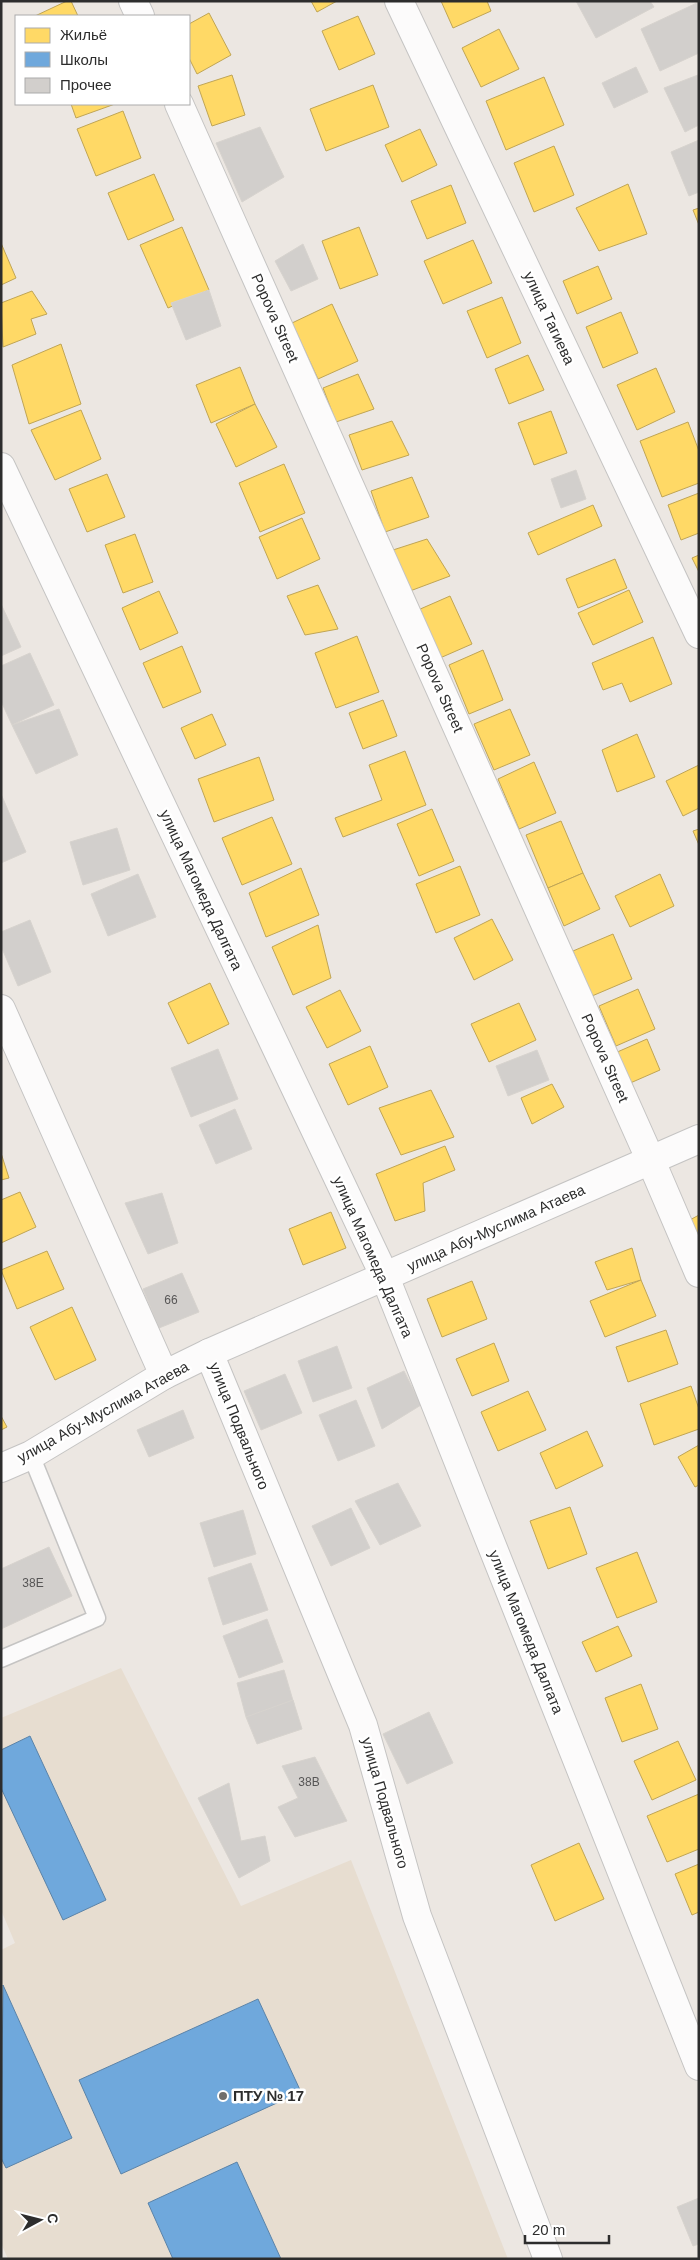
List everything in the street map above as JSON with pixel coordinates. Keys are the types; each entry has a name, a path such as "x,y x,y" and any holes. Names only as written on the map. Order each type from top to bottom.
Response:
{"street":[{"path":"133,1 140,15"},
{"name":"улица Тагиева","path":"399,1 699,634"},
{"name":"Popova Street","path":"179,105 651,1161 699,1273"},
{"name":"улица Магомеда Далгата","path":"1,467 385,1277 699,2066"},
{"path":"1,1010 164,1375"},
{"name":"улица Абу-Муслима Атаева","path":"1,1468 32,1455 164,1375 209,1353 699,1139"},
{"name":"улица Подвального","path":"209,1353 363,1725 417,1916 548,2259"}],"lane":[{"path":"1,1659 98,1618 32,1455"}],"shaded area":[{"name":"ПТУ № 17","path":"121,1668 241,1906 351,1860 508,2259 8,2259 1,2243 1,1950 15,1943 1,1910 1,1718"}],"building: Жильё":[{"path":"67,1 71,1 78,15 37,15"},
{"path":"311,1 337,1 317,12"},
{"path":"441,1 487,1 491,11 453,28"},
{"path":"209,13 231,55 197,74 190,60 190,23"},
{"path":"358,16 375,54 339,70 322,31"},
{"path":"499,29 519,69 481,87 462,48"},
{"path":"232,75 245,115 212,126 198,86"},
{"path":"544,77 564,125 506,150 486,101"},
{"path":"373,85 389,127 326,151 310,109"},
{"path":"71,105 112,105 76,118"},
{"path":"123,111 141,158 96,176 77,129"},
{"path":"420,129 437,165 402,182 385,145"},
{"path":"554,146 574,195 534,212 514,163"},
{"path":"154,174 174,220 128,240 108,193"},
{"path":"628,184 647,234 599,251 576,208"},
{"path":"451,185 466,223 427,239 411,201"},
{"path":"699,208 699,225 693,210"},
{"path":"182,227 209,290 168,308 140,245"},
{"path":"359,227 378,275 340,289 322,241"},
{"path":"473,240 492,283 443,304 424,261"},
{"path":"1,243 16,278 1,285"},
{"path":"598,266 612,299 577,314 563,281"},
{"path":"32,291 47,314 31,319 36,334 3,347 1,303"},
{"path":"502,297 521,343 487,358 467,311"},
{"path":"332,304 358,361 318,379 292,323"},
{"path":"621,312 638,353 603,368 586,327"},
{"path":"61,344 81,404 29,424 12,365"},
{"path":"528,355 544,390 509,404 495,369"},
{"path":"240,367 255,404 211,423 196,385"},
{"path":"656,368 675,412 637,430 617,385"},
{"path":"358,374 374,409 336,422 323,388"},
{"path":"255,404 277,447 236,467 216,424"},
{"path":"81,410 101,459 55,480 31,430"},
{"path":"551,411 567,453 534,465 518,423"},
{"path":"392,421 409,455 362,470 349,435"},
{"path":"688,422 699,451 699,483 662,497 640,441"},
{"path":"284,464 305,513 260,532 239,483"},
{"path":"107,474 125,517 87,532 69,489"},
{"path":"412,477 429,517 385,532 371,491"},
{"path":"699,493 699,533 681,540 668,505"},
{"path":"593,505 602,526 538,555 528,533"},
{"path":"302,518 320,559 277,579 259,537"},
{"path":"135,534 153,582 123,593 105,545"},
{"path":"427,539 450,576 410,591 393,550"},
{"path":"699,555 699,572 692,558"},
{"path":"615,559 627,588 578,608 566,579"},
{"path":"318,585 338,629 305,635 287,596"},
{"path":"629,590 643,622 593,645 578,613"},
{"path":"159,591 178,633 140,650 122,608"},
{"path":"450,596 472,644 440,658 418,610"},
{"path":"357,636 379,692 336,708 315,653"},
{"path":"653,637 672,684 630,702 622,683 603,690 592,663"},
{"path":"182,646 201,692 163,708 143,663"},
{"path":"483,650 503,700 469,714 449,665"},
{"path":"383,700 397,736 363,749 349,713"},
{"path":"510,709 530,755 494,770 474,724"},
{"path":"212,714 226,745 195,759 181,728"},
{"path":"637,734 655,777 617,792 602,750"},
{"path":"405,751 426,805 343,837 335,818 382,800 369,765"},
{"path":"259,757 274,800 214,822 198,779"},
{"path":"534,762 556,813 519,829 498,779"},
{"path":"699,765 699,808 683,816 666,781"},
{"path":"432,809 454,861 419,876 397,824"},
{"path":"272,817 292,864 242,885 222,838"},
{"path":"561,821 583,873 548,888 526,835"},
{"path":"699,829 699,845 693,831"},
{"path":"460,866 480,915 436,933 416,884"},
{"path":"301,868 319,915 266,937 249,893"},
{"path":"583,873 600,909 564,926 548,888"},
{"path":"660,874 674,906 630,927 615,896"},
{"path":"492,919 513,960 474,980 454,938"},
{"path":"318,925 331,978 293,995 272,947"},
{"path":"613,934 632,979 592,996 573,951"},
{"path":"210,983 229,1024 188,1044 168,1003"},
{"path":"638,989 655,1029 616,1046 599,1006"},
{"path":"340,990 361,1031 327,1048 306,1007"},
{"path":"519,1003 536,1040 489,1062 471,1024"},
{"path":"647,1039 660,1070 628,1084 615,1053"},
{"path":"370,1046 388,1087 348,1105 329,1064"},
{"path":"552,1084 564,1107 532,1124 521,1098"},
{"path":"431,1090 454,1137 401,1155 379,1108"},
{"path":"445,1146 455,1170 423,1183 425,1211 395,1221 376,1174"},
{"path":"1,1153 9,1178 1,1180"},
{"path":"20,1192 36,1227 1,1243 1,1200"},
{"path":"331,1212 346,1248 303,1265 289,1229"},
{"path":"699,1215 699,1241 688,1221"},
{"path":"632,1248 641,1280 607,1290 595,1262"},
{"path":"47,1251 64,1289 17,1309 1,1270"},
{"path":"641,1280 656,1316 605,1337 590,1301"},
{"path":"472,1281 487,1319 442,1337 427,1299"},
{"path":"72,1307 96,1360 55,1380 30,1327"},
{"path":"666,1330 678,1364 628,1382 616,1347"},
{"path":"494,1343 509,1381 472,1396 456,1359"},
{"path":"691,1386 699,1409 699,1429 654,1445 640,1404"},
{"path":"528,1391 546,1430 498,1451 481,1412"},
{"path":"1,1416 7,1427 1,1430"},
{"path":"587,1431 603,1466 556,1489 540,1453"},
{"path":"699,1445 699,1485 695,1487 678,1457"},
{"path":"570,1507 587,1554 548,1569 530,1521"},
{"path":"637,1552 657,1602 617,1618 596,1568"},
{"path":"618,1626 632,1656 596,1672 582,1642"},
{"path":"641,1684 658,1729 622,1742 605,1698"},
{"path":"678,1741 696,1780 652,1800 634,1761"},
{"path":"699,1794 699,1849 667,1862 647,1816"},
{"path":"579,1843 604,1899 555,1921 531,1865"},
{"path":"699,1864 699,1912 692,1915 675,1874"}],"building: Школы":[{"path":"30,1736 106,1900 63,1920 1,1788 1,1750"},
{"path":"3,1985 72,2138 6,2168 1,2158"},
{"path":"258,1999 301,2092 121,2174 79,2080"},
{"path":"237,2162 281,2259 173,2259 148,2203"}],"building: Прочее":[{"path":"576,1 650,1 654,7 596,38"},
{"path":"699,2 699,53 660,71 641,29"},
{"path":"636,67 648,92 614,108 602,83"},
{"path":"698,75 699,125 685,132 664,88"},
{"path":"260,127 284,177 242,202 216,143"},
{"path":"699,140 699,192 689,196 671,152"},
{"path":"303,244 318,279 291,291 275,261"},
{"path":"209,290 221,326 186,340 171,303"},
{"path":"576,470 586,499 561,508 551,479"},
{"path":"1,604 21,647 1,656"},
{"path":"30,653 54,705 12,725 1,701 1,666"},
{"path":"59,709 78,755 36,774 12,725"},
{"path":"1,794 26,852 1,863"},
{"path":"117,828 130,870 83,885 70,842"},
{"path":"138,874 156,917 108,936 91,894"},
{"path":"30,920 51,972 18,986 1,946 1,932"},
{"path":"218,1049 238,1099 191,1117 171,1068"},
{"path":"537,1050 549,1080 508,1096 496,1066"},
{"path":"235,1109 252,1149 216,1164 199,1125"},
{"path":"162,1193 178,1243 148,1254 125,1203"},
{"path":"182,1273 199,1312 159,1328 143,1289"},
{"path":"337,1346 352,1388 313,1402 298,1361"},
{"path":"404,1371 421,1405 382,1429 367,1388"},
{"path":"285,1374 302,1413 261,1430 244,1391"},
{"path":"356,1400 375,1446 338,1461 319,1415"},
{"path":"183,1410 194,1438 149,1457 137,1430"},
{"path":"398,1483 421,1526 380,1545 355,1501"},
{"path":"351,1508 370,1548 331,1566 312,1526"},
{"path":"243,1510 256,1554 214,1567 200,1523"},
{"path":"49,1547 72,1596 1,1629 1,1569"},
{"path":"251,1563 268,1610 223,1625 208,1578"},
{"path":"267,1619 283,1662 239,1678 223,1636"},
{"path":"284,1670 294,1704 246,1717 237,1683"},
{"path":"293,1700 302,1729 257,1744 246,1717"},
{"path":"429,1712 453,1763 407,1784 383,1734"},
{"path":"315,1757 347,1821 295,1837 278,1807 298,1798 282,1766"},
{"path":"229,1783 241,1841 265,1836 270,1861 239,1878 198,1798"},
{"path":"699,2198 699,2244 693,2246 677,2207"}],"place":[{"name":"ПТУ № 17","path":"223,2096"}]}
